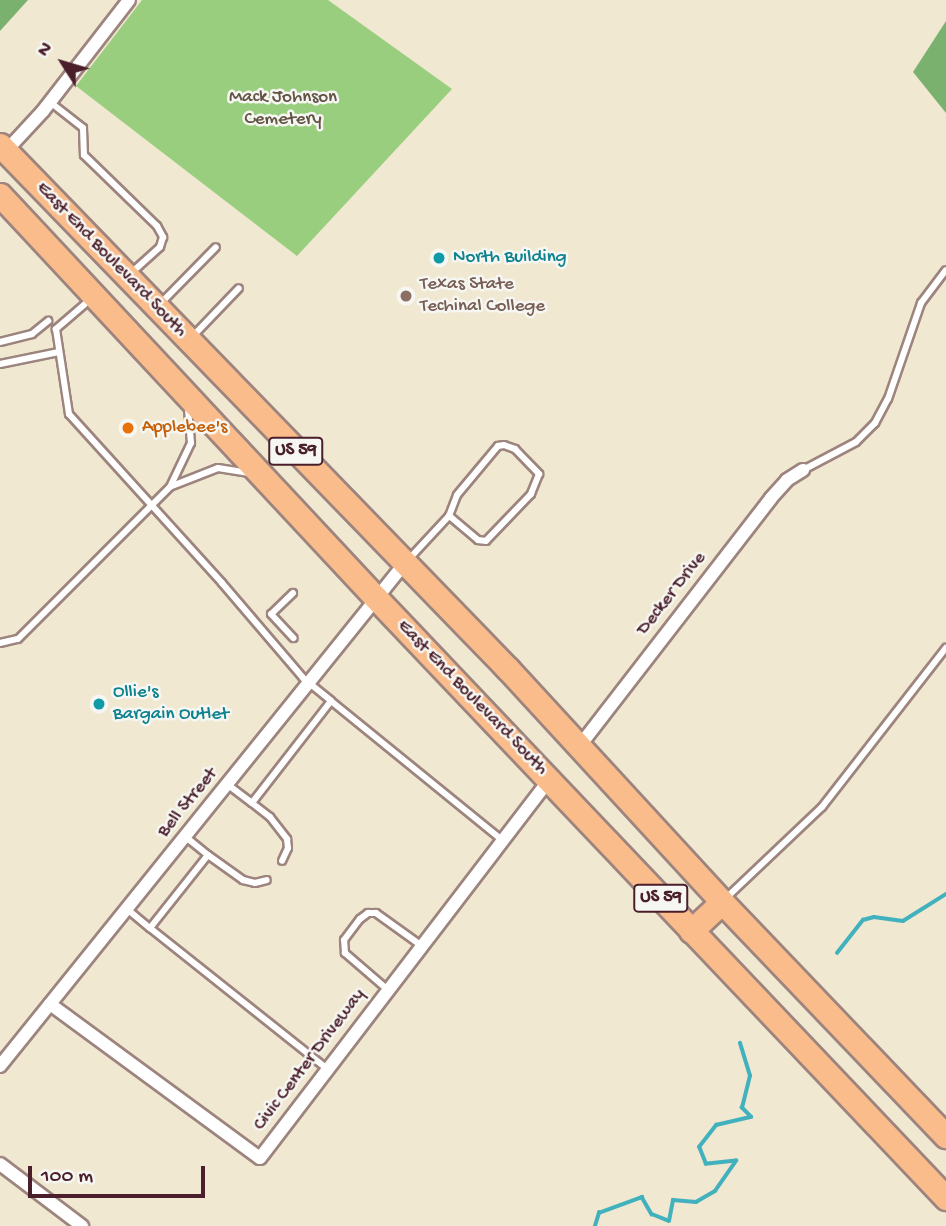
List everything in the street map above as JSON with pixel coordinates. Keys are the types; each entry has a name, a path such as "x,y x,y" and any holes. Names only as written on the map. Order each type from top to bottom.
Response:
{"highway":[{"name":"East End Boulevard South","path":"3,148 405,563 722,902 946,1136"},
{"name":"East End Boulevard South","path":"0,195 376,598 946,1198"},
{"path":"0,223 15,228 58,258"},
{"path":"691,930 722,902"}],"street":[{"path":"3,148 50,102 129,0"},
{"name":"Decker Drive","path":"578,748 771,498 787,480 803,470"},
{"name":"Bell Street","path":"0,1066 405,563"},
{"name":"Civic Center Driveway","path":"50,1004 260,1158 550,779"},
{"path":"0,1164 82,1226"}],"lane":[{"path":"50,102 83,128 84,155 157,226 163,237 160,247 128,276"},
{"path":"157,306 216,247"},
{"path":"803,470 856,442 875,423 888,399 920,303 946,270"},
{"path":"189,340 239,288"},
{"path":"93,296 56,329 69,414 308,682 503,841"},
{"path":"0,342 32,334 48,320"},
{"path":"0,364 59,352"},
{"path":"0,643 18,639 170,487 191,443 191,419 186,396"},
{"path":"405,563 449,516 462,488 501,445 515,449 539,474 531,494 486,541 473,537 449,516"},
{"path":"170,487 218,468 261,476"},
{"path":"293,593 271,614 293,638"},
{"path":"722,902 822,807 946,648"},
{"path":"251,803 331,701"},
{"path":"227,785 270,817 287,839 288,848 282,861"},
{"path":"186,837 243,880 255,883 267,880"},
{"path":"150,928 208,855"},
{"path":"127,909 327,1069"},
{"path":"388,990 345,953 342,945 352,930 368,913 376,914 422,946"}],"green space":[{"path":"0,0 28,0 0,31"},
{"name":"Mack Johnson Cemetery","path":"142,0 328,0 452,89 297,256 76,86"},
{"path":"946,21 946,113 913,72"}],"waterway":[{"path":"837,953 863,920 874,917 903,921 946,894"},
{"path":"595,1226 599,1213 642,1197 652,1214 669,1221 673,1200 696,1202 715,1191 736,1161 706,1164 699,1147 716,1125 751,1117 742,1108 750,1076 740,1044"}],"place":[{"name":"North Building","path":"439,258"},
{"name":"Texas State Techinal College","path":"406,296"},
{"name":"Applebee's","path":"128,428"},
{"name":"Ollie's Bargain Outlet","path":"99,704"}]}
